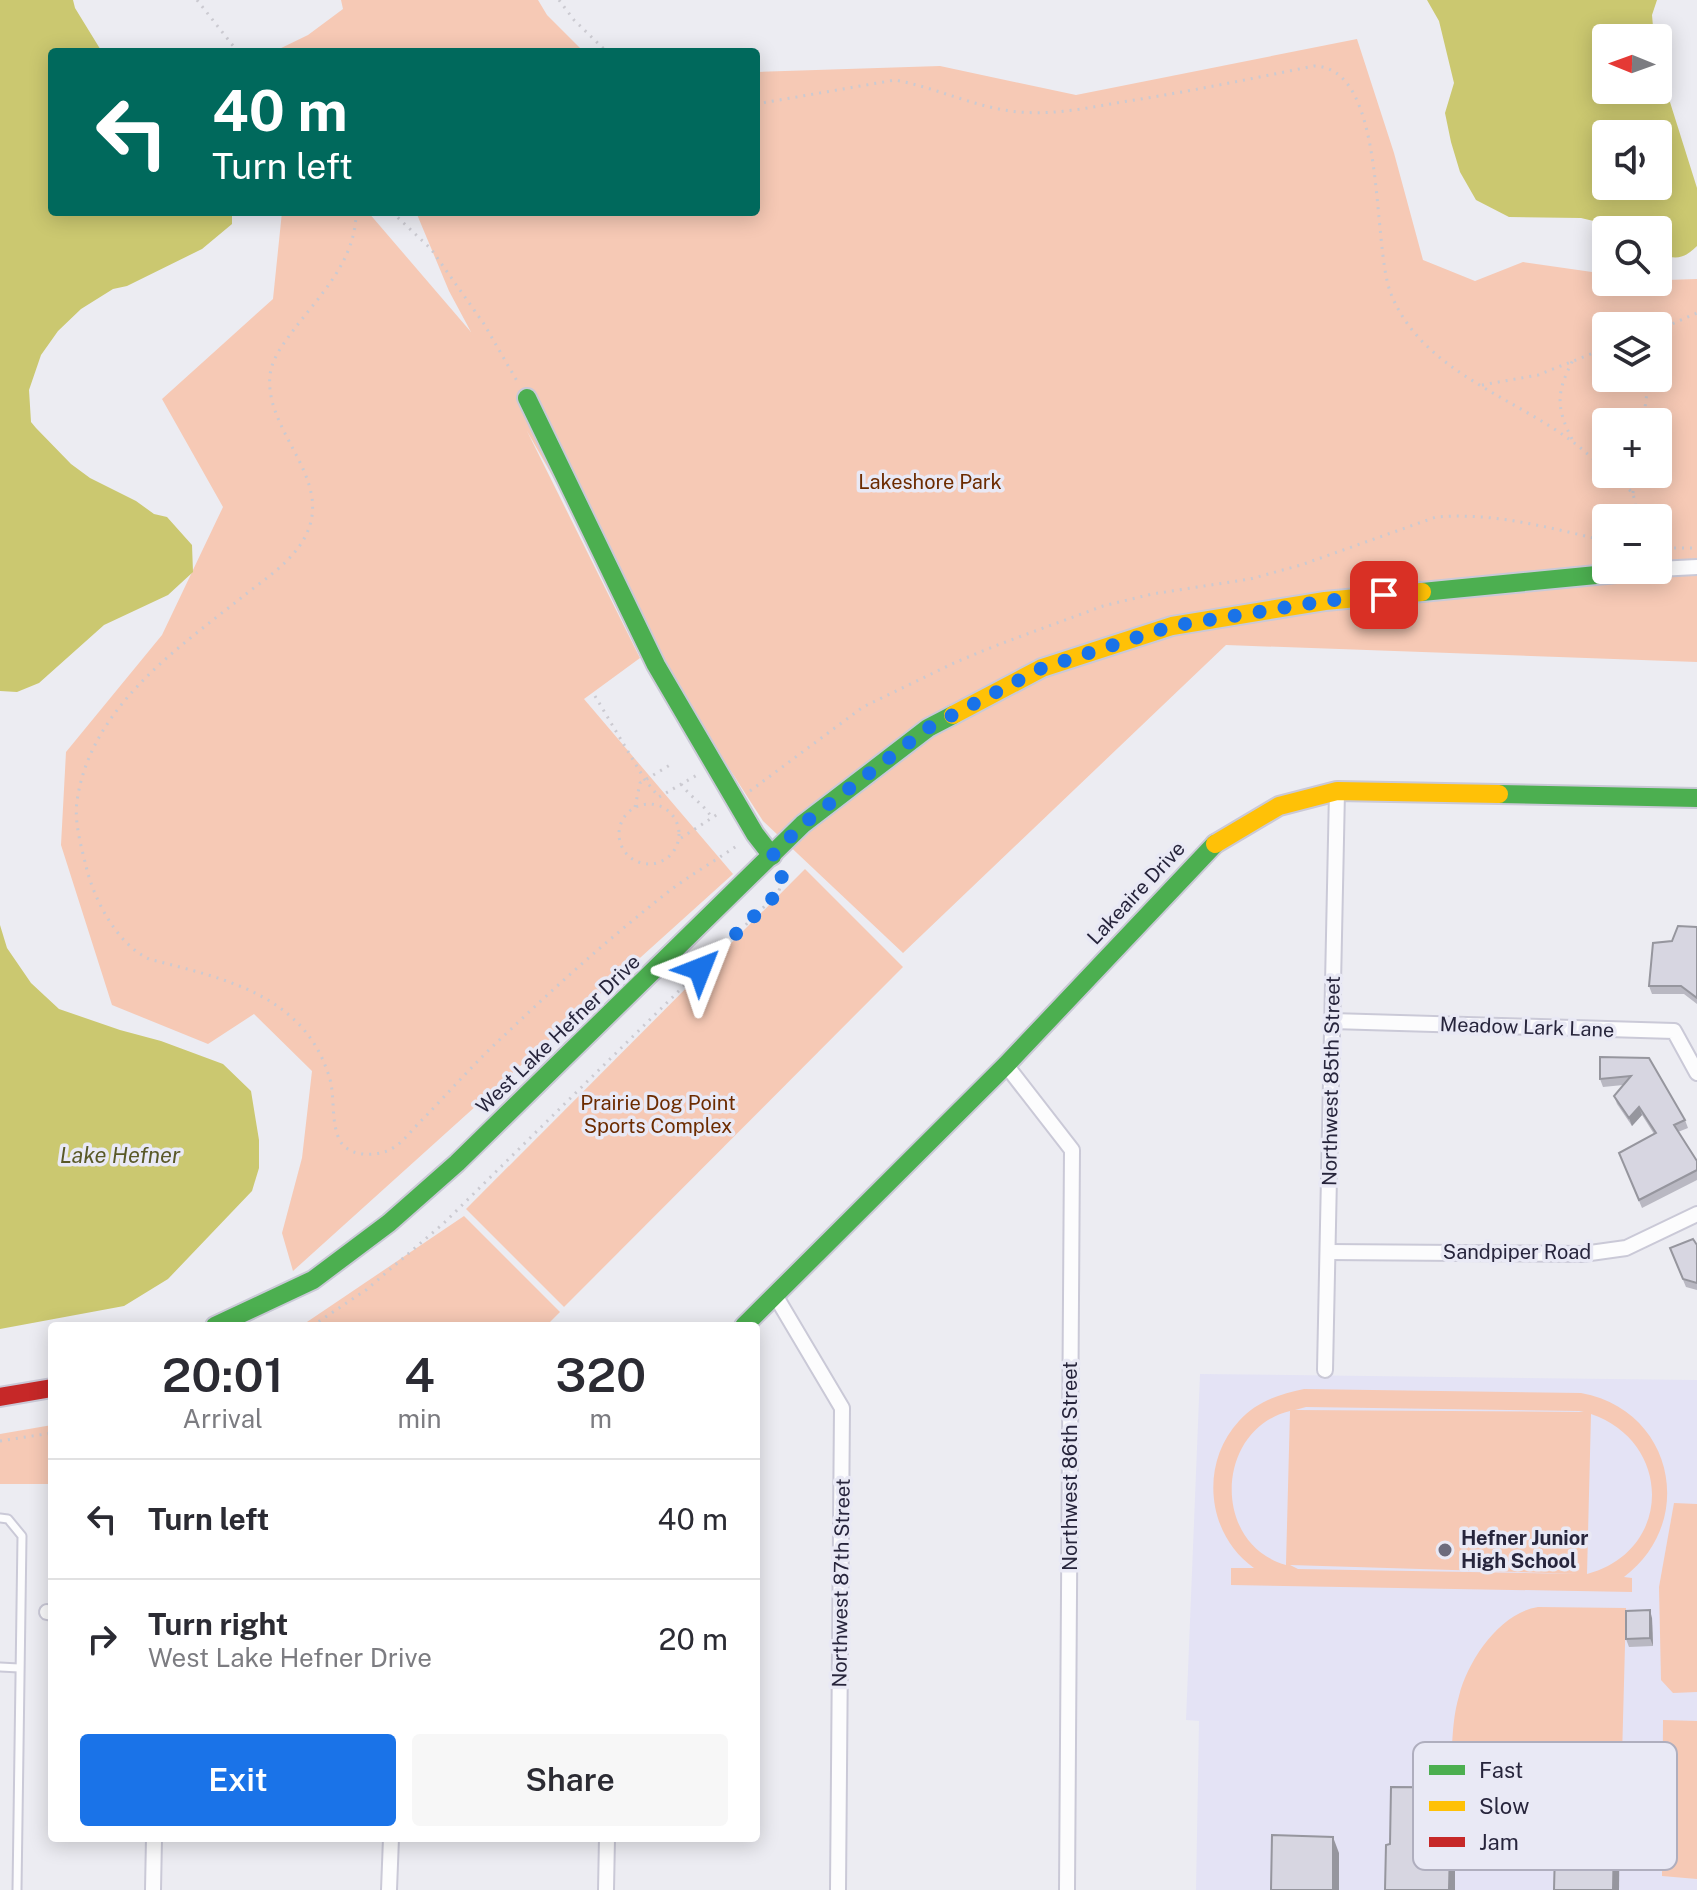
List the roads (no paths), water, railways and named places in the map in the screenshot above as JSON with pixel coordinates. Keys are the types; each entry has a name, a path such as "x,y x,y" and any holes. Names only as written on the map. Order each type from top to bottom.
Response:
{"street":[{"path":"527,398 656,665 755,834 772,856"},
{"path":"1672,568 1697,567"},
{"name":"West Lake Hefner Drive","path":"224,1322 313,1280 389,1223 457,1163 803,824 928,728 1042,668 1172,626 1325,601 1592,575"},
{"name":"Lakeaire Drive","path":"748,1322 1006,1065 1209,847 1279,806 1337,791 1697,798"},
{"name":"Northwest 85th Street","path":"1325,1370 1337,791"},
{"name":"Meadow Lark Lane","path":"1332,1021 1674,1031 1697,1073"},
{"name":"Northwest 86th Street","path":"1006,1065 1072,1150 1067,1890"},
{"name":"Sandpiper Road","path":"1328,1252 1583,1254 1626,1248 1697,1214"},
{"name":"Northwest 87th Street","path":"775,1295 842,1408 838,1890"},
{"path":"0,1397 48,1389"},
{"path":"153,1890 154,1842"},
{"path":"389,1890 391,1842"},
{"path":"606,1890 607,1842"}],"lane":[{"path":"0,1518 8,1519 22,1536 17,1890"},
{"path":"0,1667 19,1668"}],"water":[{"path":"0,0 73,0 100,48 48,48 48,216 232,216 232,224 202,249 127,286 113,289 81,309 58,331 41,355 29,390 31,422 71,464 90,478 136,501 154,514 167,517 192,545 193,572 168,595 104,625 39,683 17,692 0,691"},
{"path":"1427,0 1657,0 1653,24 1592,24 1592,104 1671,104 1697,188 1697,246 1688,254 1672,257 1672,216 1592,216 1592,221 1509,217 1476,200 1460,172 1445,113 1454,83 1439,21"},
{"name":"Lake Hefner","path":"0,925 7,948 31,983 59,1009 223,1064 251,1091 259,1140 259,1168 252,1191 168,1279 124,1306 0,1329"}],"place":[{"name":"Hefner Junior High School","path":"1445,1550"}],"park label":[{"name":"Lakeshore Park","path":"930,482"},
{"name":"Prairie Dog Point Sports Complex","path":"658,1114"}]}
